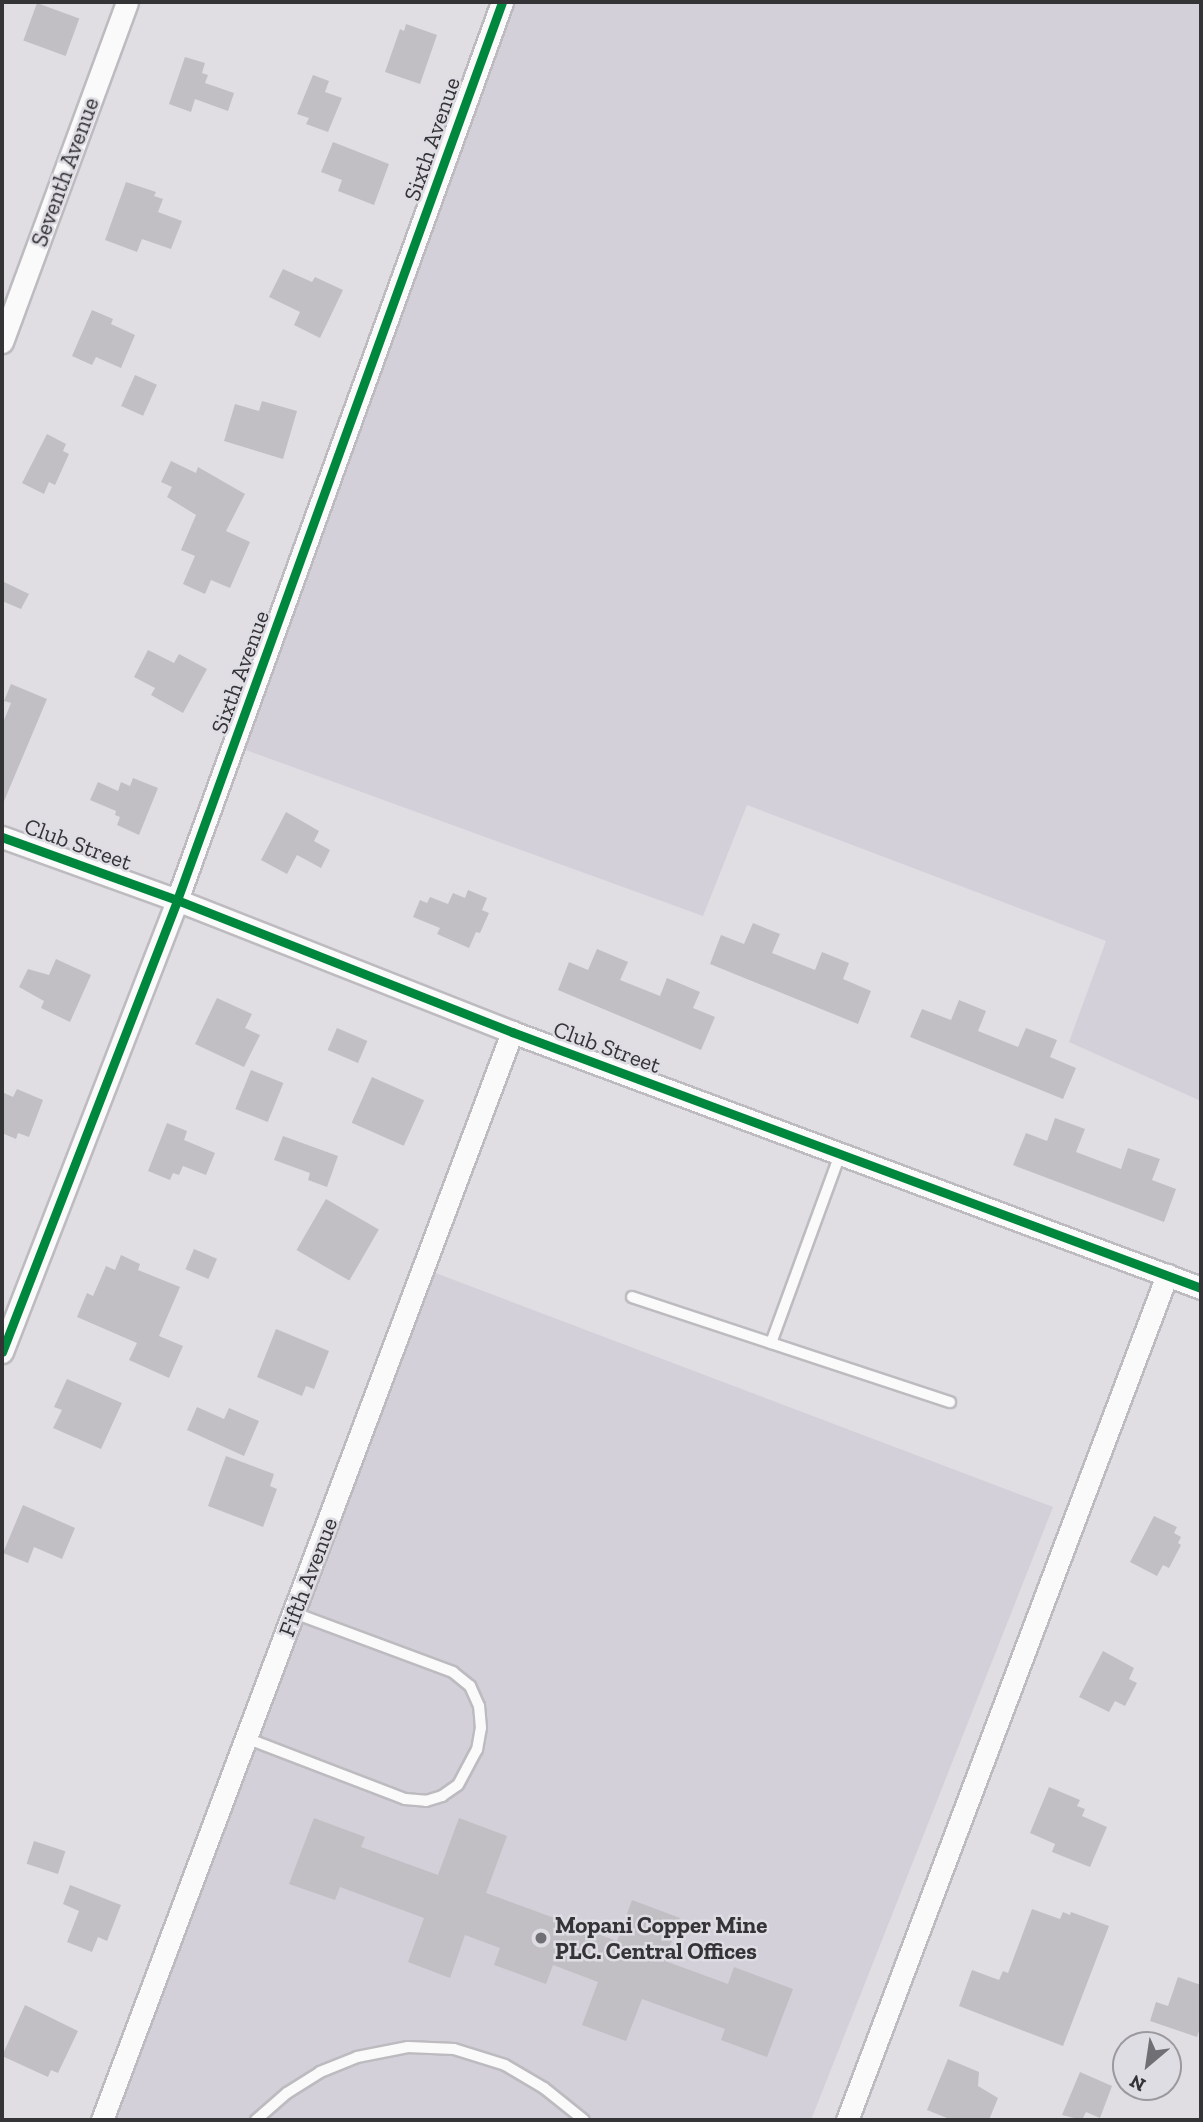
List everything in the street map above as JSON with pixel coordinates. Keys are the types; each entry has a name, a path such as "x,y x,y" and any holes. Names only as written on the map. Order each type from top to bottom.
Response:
{"street":[{"name":"Seventh Avenue","path":"2,342 11,291 127,2"},
{"name":"Sixth Avenue","path":"2,1352 177,900 502,2"},
{"name":"Club Street","path":"2,837 177,900 512,1032 1201,1288"},
{"name":"Fifth Avenue","path":"102,2120 512,1032"},
{"path":"848,2120 1167,1275"}],"lane":[{"path":"771,1343 840,1154"},
{"path":"632,1297 950,1402"},
{"path":"246,1738 405,1799 426,1801 443,1796 458,1785 477,1750 481,1728 479,1706 470,1686 453,1672 294,1613"},
{"path":"256,2120 287,2093 320,2072 357,2057 408,2047 454,2049 505,2065 544,2088 584,2120"}],"shaded area":[{"path":"506,2 1201,2 1201,1101 1069,1042 1106,941 747,805 703,916 235,746"},
{"path":"433,1272 1053,1507 811,2120 110,2120"}],"building":[{"path":"37,3 79,18 66,56 23,41"},
{"path":"406,24 437,35 420,84 385,72 400,29 404,31"},
{"path":"185,57 205,63 202,73 208,75 205,83 234,93 228,111 195,99 191,112 169,104"},
{"path":"313,75 329,81 325,92 342,98 328,132 306,124 309,118 297,114"},
{"path":"333,142 389,164 374,205 338,191 342,180 321,172"},
{"path":"126,182 156,192 154,196 163,199 158,212 182,221 171,249 142,239 137,252 105,240"},
{"path":"283,269 312,282 315,277 343,290 320,338 294,325 300,312 269,297"},
{"path":"92,310 113,319 111,324 135,335 121,368 96,357 92,365 72,356"},
{"path":"135,375 157,385 143,416 121,406"},
{"path":"262,401 297,411 283,459 224,441 235,404 259,411"},
{"path":"47,434 66,444 63,451 69,454 55,485 49,482 44,494 22,483"},
{"path":"171,461 196,473 198,467 245,494 226,531 250,542 230,588 211,580 205,594 183,584 195,556 181,550 196,515 167,497 172,487 161,482"},
{"path":"2,581 29,594 21,609 2,601"},
{"path":"148,650 174,663 179,654 207,669 183,713 151,695 155,688 134,677"},
{"path":"11,684 47,699 2,806 2,725 11,703 4,701"},
{"path":"133,778 158,788 139,835 117,825 120,817 115,815 116,811 90,800 98,782 118,791 121,782 130,786"},
{"path":"286,812 319,831 314,841 330,850 321,868 297,855 287,874 261,860"},
{"path":"468,890 487,898 482,910 489,913 480,933 476,932 469,948 437,934 440,928 413,917 420,900 427,903 430,897 448,904 453,893 465,898"},
{"path":"753,923 780,934 772,953 815,970 822,952 849,963 843,979 871,991 858,1024 710,964 721,935 744,944"},
{"path":"597,949 628,962 620,980 660,996 667,978 700,992 693,1008 715,1017 701,1050 558,990 569,962 588,970"},
{"path":"56,959 91,975 70,1022 41,1008 44,1001 19,987 28,969 49,975"},
{"path":"217,998 252,1014 245,1028 260,1035 244,1067 195,1044"},
{"path":"959,1000 986,1011 978,1031 1018,1047 1026,1028 1057,1040 1050,1057 1076,1068 1063,1099 910,1037 922,1009 951,1020"},
{"path":"337,1028 367,1041 358,1063 328,1050"},
{"path":"251,1070 283,1083 268,1122 235,1109"},
{"path":"372,1077 424,1100 404,1146 352,1123"},
{"path":"17,1089 43,1100 29,1137 18,1133 16,1139 2,1133 2,1092 13,1097"},
{"path":"1055,1118 1085,1129 1076,1152 1121,1169 1128,1148 1160,1159 1152,1180 1176,1189 1164,1222 1013,1165 1026,1133 1047,1141"},
{"path":"167,1123 187,1131 184,1140 215,1153 206,1175 183,1166 179,1175 173,1173 170,1180 148,1171"},
{"path":"283,1136 338,1156 327,1187 308,1180 310,1173 274,1160"},
{"path":"326,1199 379,1230 349,1281 296,1250"},
{"path":"194,1249 217,1259 208,1279 185,1269"},
{"path":"121,1255 140,1264 138,1270 180,1287 159,1336 183,1346 169,1378 129,1360 137,1343 77,1317 87,1293 93,1296 106,1266 115,1270"},
{"path":"276,1329 329,1351 314,1389 306,1386 302,1396 257,1377"},
{"path":"67,1379 122,1403 101,1449 53,1428 62,1410 54,1407"},
{"path":"197,1407 224,1419 229,1408 259,1421 244,1456 187,1430"},
{"path":"226,1456 274,1474 270,1486 277,1489 263,1527 208,1506"},
{"path":"23,1505 75,1528 62,1559 34,1547 28,1563 3,1553"},
{"path":"1154,1516 1177,1527 1174,1533 1181,1537 1178,1543 1181,1545 1169,1568 1163,1565 1157,1576 1130,1562"},
{"path":"1103,1651 1134,1668 1129,1679 1137,1683 1125,1706 1115,1701 1109,1712 1079,1697"},
{"path":"1049,1787 1080,1800 1077,1806 1085,1809 1082,1816 1107,1827 1090,1867 1052,1852 1055,1844 1030,1833"},
{"name":"Mopani Copper Mine PLC. Central Offices","path":"314,1818 365,1837 361,1847 438,1875 459,1818 507,1836 486,1893 617,1941 632,1900 680,1918 665,1961 728,1984 734,1967 793,1989 767,2057 721,2040 725,2029 642,1999 626,2041 582,2025 598,1982 553,1965 546,1984 494,1965 500,1948 465,1935 450,1978 408,1962 424,1918 340,1887 335,1900 289,1884"},
{"path":"34,1841 65,1851 58,1874 27,1864"},
{"path":"70,1885 121,1905 107,1941 98,1937 92,1952 67,1942 79,1911 63,1904"},
{"path":"1032,1909 1060,1919 1063,1912 1070,1915 1071,1912 1109,1926 1063,2046 959,2006 972,1970 999,1980 1003,1971 1008,1973"},
{"path":"1178,1977 1201,1985 1201,2025 1197,2037 1150,2021 1156,2002 1168,2006"},
{"path":"25,2005 78,2031 58,2073 51,2070 48,2077 2,2056"},
{"path":"948,2059 979,2072 978,2086 998,2098 989,2120 952,2120 927,2110"},
{"path":"1080,2072 1112,2086 1100,2118 1086,2112 1082,2120 1062,2115"}],"cycle path":[{"path":"2,1352 177,900 502,2"},
{"path":"2,837 177,900 512,1032 1201,1288"}],"place":[{"name":"Mopani Copper Mine PLC. Central Offices","path":"541,1938"}]}
